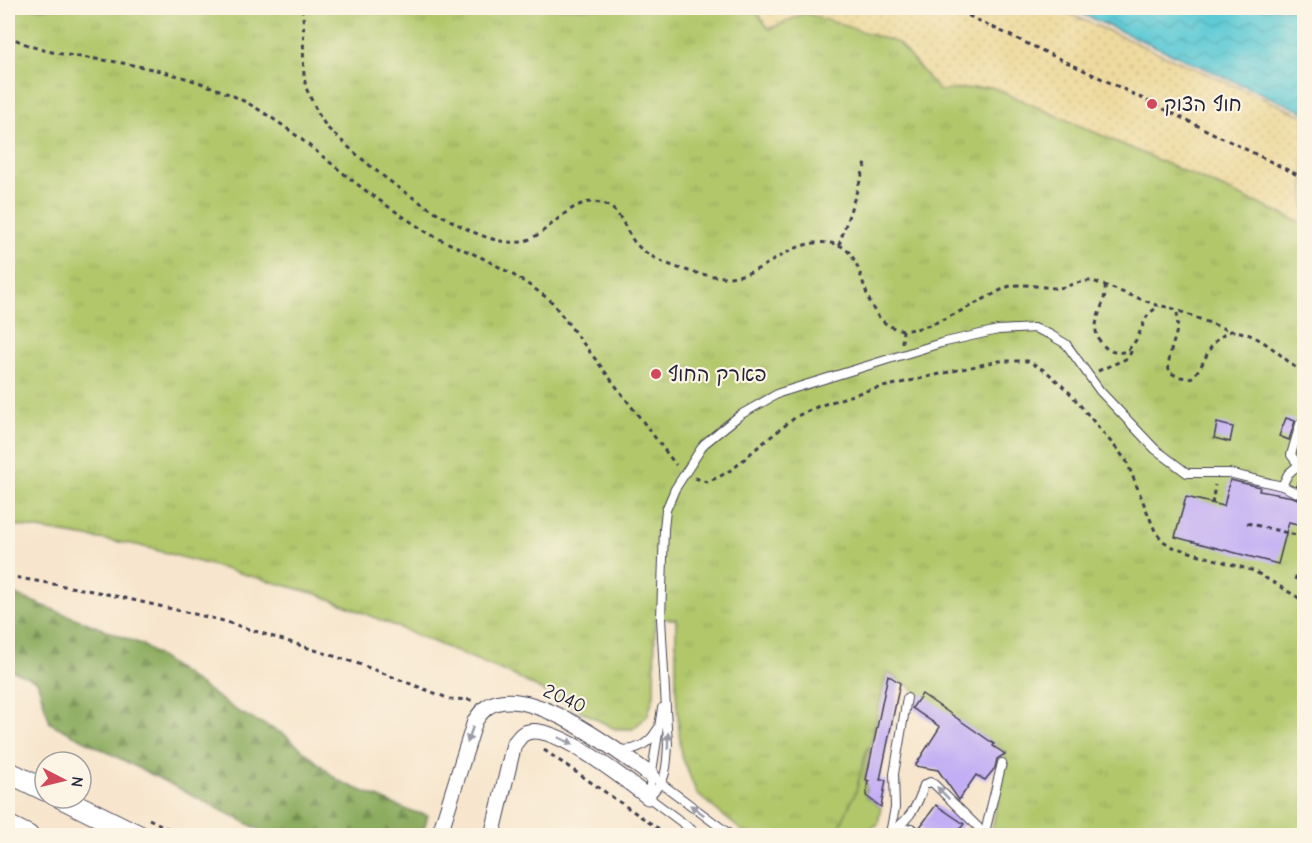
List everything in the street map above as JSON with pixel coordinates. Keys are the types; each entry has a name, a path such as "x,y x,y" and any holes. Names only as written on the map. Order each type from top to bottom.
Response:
{"street":[{"name":"2040","path":"439,836 475,721 487,707 503,702 543,708 561,715 613,747 657,780"},
{"name":"2040","path":"514,744 523,734 531,732 549,734 562,739 579,748 648,796"},
{"path":"492,836 514,744"},
{"path":"8,772 33,784"},
{"path":"86,810 139,836"},
{"path":"8,826 28,836"}],"lane":[{"path":"648,796 657,780 668,746 661,618 666,510 684,475 704,444 740,415 779,393 941,343 998,330 1034,328 1066,344 1100,391 1155,449 1186,472 1217,471 1282,486 1305,496"},
{"path":"1282,486 1288,474 1301,462 1291,456 1300,424"},
{"path":"648,796 657,780 660,721 664,698"},
{"path":"887,834 895,808 894,774 907,698"},
{"path":"613,747 623,750 632,749 648,742 660,721"},
{"path":"983,836 1002,763"},
{"name":"2040","path":"657,780 732,836"},
{"path":"887,834 909,818 918,805 924,785 930,782 978,827 983,836"},
{"name":"2040","path":"648,796 700,836"},
{"path":"887,834 912,828 922,836"}],"path":[{"path":"302,8 306,87 324,124 362,159 406,192 471,231 501,241 519,242 534,237 570,210 588,201 607,205 618,215 638,246 657,259 700,276 728,278 759,269 799,245 819,241 839,245 851,253 872,308 885,322 903,330 920,329 1010,286 1060,288 1082,280 1093,281 1230,331 1238,331 1260,339 1305,375"},
{"path":"952,8 1305,178"},
{"path":"8,35 15,40 51,52 179,75 224,91 256,107 298,134 358,184 430,234 490,262 532,286 551,301 568,321 684,475 707,482 719,477 734,468 797,416 819,406 865,391 998,361 1028,361 1047,372 1069,392 1126,460 1155,531 1163,541 1173,547 1254,571 1305,601"},
{"path":"839,245 866,164"},
{"path":"1105,286 1106,296 1095,329 1100,342 1109,350 1121,352 1134,346"},
{"path":"1087,373 1128,358 1149,312 1159,306"},
{"path":"1177,312 1178,332 1167,359 1169,372 1179,377 1191,378 1199,371 1209,347 1218,337 1230,331"},
{"path":"1212,504 1217,471"},
{"path":"1247,523 1305,537"},
{"path":"1295,580 1305,552"},
{"path":"8,576 98,592 220,620 348,660 450,699 476,700"},
{"path":"514,744 523,749 537,745 669,836"}],"green space":[{"name":"פארק החוף","path":"8,8 753,8 769,29 805,13 898,43 939,91 991,87 1304,224 1304,835 991,835 1006,752 887,672 870,748 867,748 856,791 836,835 747,835 697,794 681,754 676,692 676,619 655,619 654,696 647,716 633,729 615,729 513,675 320,595 137,545 8,524"},
{"path":"8,592 141,644 239,712 285,735 339,781 410,811 428,815 422,835 270,835 50,723 37,681 8,669"},
{"path":"867,747 870,748 864,781 866,782 866,796 881,807 878,824 859,836 819,836 856,791"}],"sand":[{"name":"חוף הצוק","path":"753,8 1056,8 1304,116 1304,224 991,87 939,91 898,43 769,29"}],"water":[{"path":"1068,8 1304,8 1304,112"}],"building":[{"path":"1286,418 1295,421 1289,440 1279,436"},
{"path":"1217,423 1233,427 1230,442 1214,438"},
{"path":"1305,469 1305,490 1296,486"},
{"path":"1230,480 1260,487 1259,491 1293,497 1305,502 1305,526 1289,522 1278,564 1175,537 1186,497 1224,506"},
{"path":"888,675 900,683 880,780 886,780 881,807 866,796 868,781 870,781 866,780"},
{"path":"922,694 1005,754 997,759 995,768 985,780 976,775 959,800 938,770 915,766 940,727 912,708"},
{"path":"936,805 964,824 955,836 928,836 920,827"}],"place":[{"name":"חוף הצוק","path":"1152,104"},
{"name":"פארק החוף","path":"656,374"}]}
